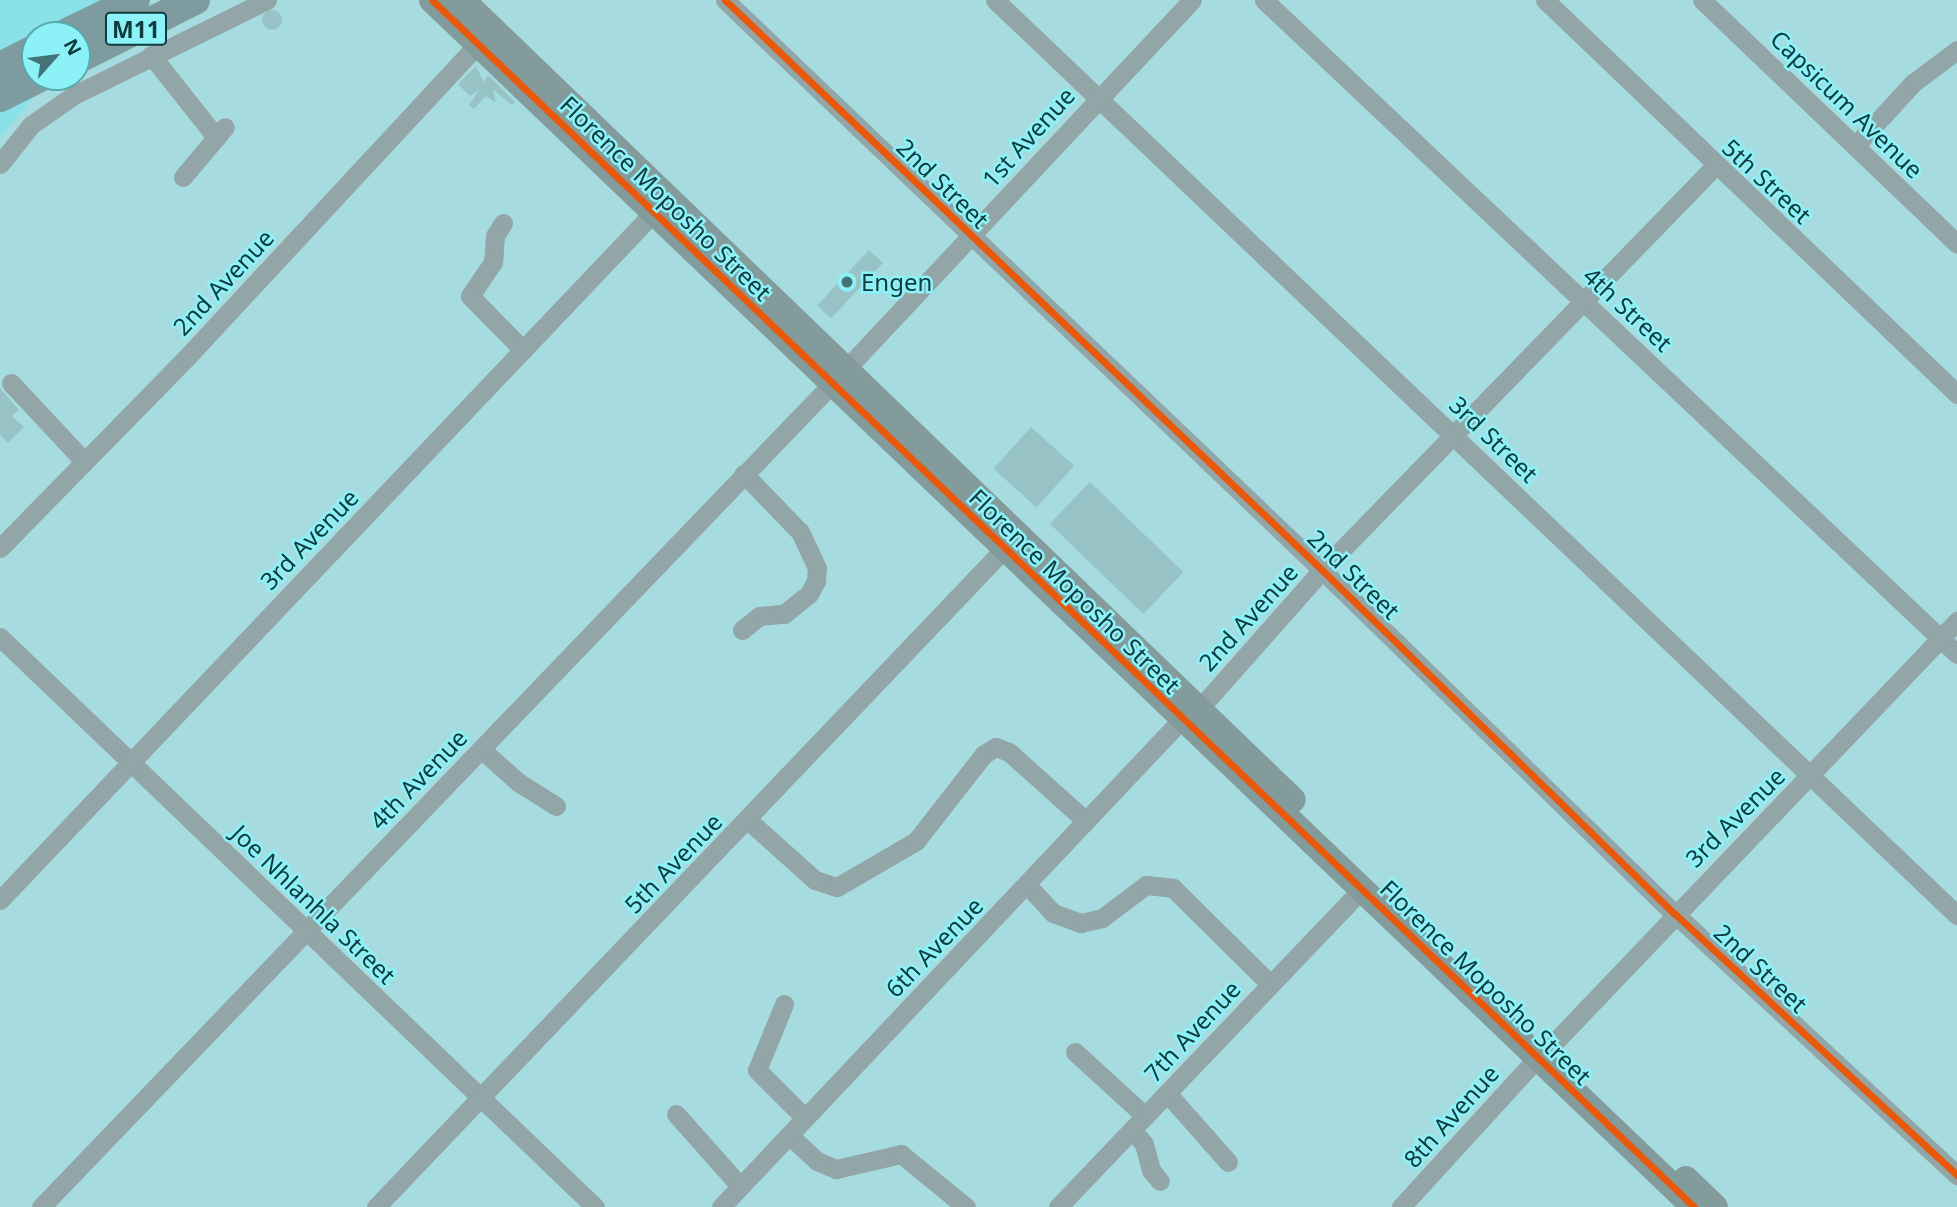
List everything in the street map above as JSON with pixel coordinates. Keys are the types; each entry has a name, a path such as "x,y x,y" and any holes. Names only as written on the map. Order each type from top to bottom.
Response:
{"main road":[{"name":"M11","path":"91,21 135,0"},
{"name":"M11","path":"91,52 195,0"},
{"path":"0,67 21,56"},
{"path":"0,97 21,86"}],"street":[{"path":"0,164 31,125 74,95 267,0"},
{"name":"Florence Moposho Street","path":"432,0 653,213 838,377 1543,1053 1693,1207"},
{"name":"Florence Moposho Street","path":"462,0 838,377 1003,550 1190,714 1362,890 1715,1207"},
{"name":"2nd Street","path":"725,0 1322,570 1674,913 1957,1175"},
{"name":"3rd Street","path":"995,0 1096,99 1812,774 1957,915"},
{"name":"1st Avenue","path":"838,377 1096,99 1192,0"},
{"name":"4th Street","path":"1264,0 1957,654"},
{"name":"5th Street","path":"1545,0 1715,166 1957,394"},
{"name":"Capsicum Avenue","path":"1702,0 1957,244"},
{"name":"2nd Avenue","path":"0,548 83,460 187,357 478,44"},
{"path":"1855,146 1913,83 1957,50"},
{"path":"151,55 221,132 183,177"},
{"name":"2nd Avenue","path":"1190,714 1322,570 1715,166"},
{"name":"3rd Avenue","path":"0,900 653,213"},
{"path":"503,223 495,236 493,262 470,296 523,350"},
{"name":"4th Avenue","path":"41,1207 838,377"},
{"path":"12,383 83,460"},
{"path":"742,629 759,616 784,614 808,594 816,581 817,568 800,532 744,474"},
{"name":"5th Avenue","path":"376,1207 479,1097 748,821 1003,550"},
{"name":"3rd Avenue","path":"1543,1053 1674,913 1812,774 1957,621"},
{"name":"Joe Nhlanhla Street","path":"0,637 594,1207"},
{"name":"6th Avenue","path":"720,1207 1190,714"},
{"path":"748,821 815,880 837,887 916,841 984,754 996,747 1009,752 1086,821"},
{"path":"481,749 518,782 556,806"},
{"path":"1027,886 1053,913 1081,922 1102,918 1146,885 1173,888 1270,984"},
{"name":"7th Avenue","path":"1058,1207 1362,890"},
{"path":"784,1004 757,1070 805,1118"},
{"path":"1075,1052 1138,1123 1151,1170 1160,1181"},
{"name":"8th Avenue","path":"1401,1207 1543,1053"},
{"path":"1167,1093 1228,1162"},
{"path":"676,1114 740,1186"},
{"path":"789,1135 817,1161 836,1169 901,1154 966,1207"}],"shaded area":[{"path":"0,0 115,0 91,22 21,21 21,91 39,91 0,138"}],"building":[{"path":"268,10 276,10 282,20 276,30 268,30 262,24 262,16"},
{"path":"476,66 484,82 488,75 515,102 512,105 493,90 496,103 486,96 474,109 469,105 479,90 470,96 458,84"},
{"path":"869,250 883,263 831,319 817,306"},
{"path":"0,388 19,410 12,416 24,427 8,443 0,435"},
{"path":"1031,427 1074,466 1037,507 994,469"},
{"path":"1090,482 1184,572 1143,614 1050,524"}],"cycle path":[{"path":"432,0 1694,1207"},
{"path":"725,0 1322,570 1674,913 1957,1175"}],"place":[{"name":"Engen","path":"847,282"}]}
